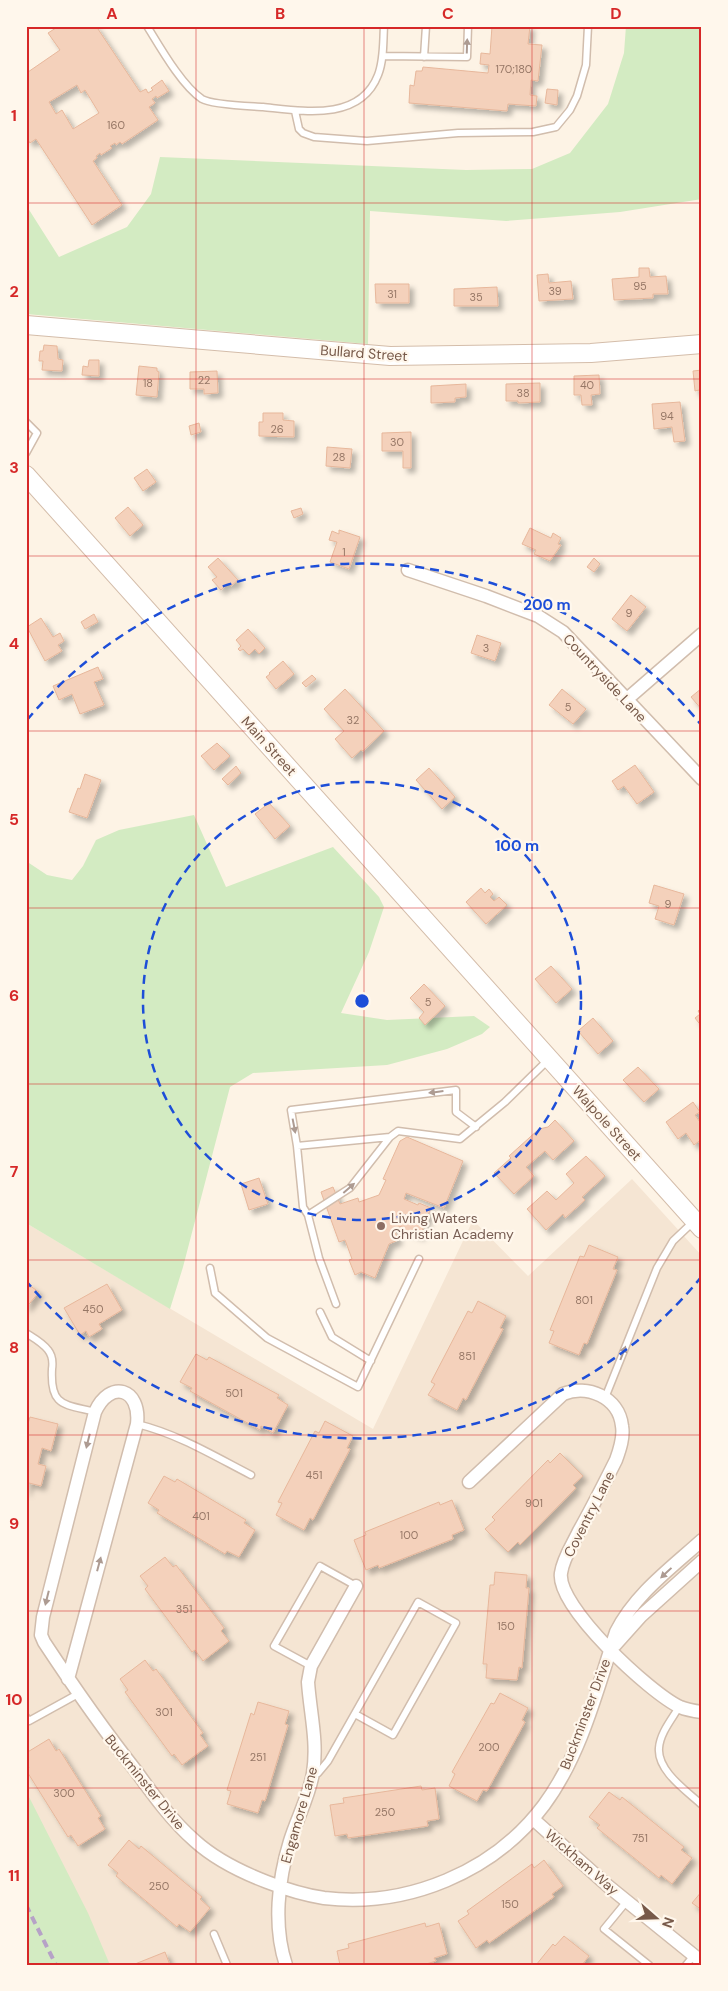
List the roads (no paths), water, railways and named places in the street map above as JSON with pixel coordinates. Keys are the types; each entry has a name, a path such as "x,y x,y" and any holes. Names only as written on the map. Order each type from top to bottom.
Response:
{"main road":[{"name":"Bullard Street","path":"26,325 390,356 591,353 702,344"},
{"name":"Main Street","path":"26,475 512,1017"},
{"name":"Walpole Street","path":"512,1017 698,1225"}],"street":[{"name":"Countryside Lane","path":"408,570 486,596 538,616 563,632 702,779"},
{"path":"626,700 702,634"},
{"path":"469,1482 563,1394 573,1390 584,1390 605,1398"},
{"name":"Buckminster Drive","path":"68,1679 137,1424 138,1414 135,1400 122,1393 108,1394 102,1399 96,1412 41,1626 44,1642 68,1679 78,1694 167,1812 211,1854 227,1864 280,1887 304,1894 341,1899 375,1898 413,1892 465,1872 501,1848 533,1819 557,1785 578,1743 616,1632 631,1607 702,1540"},
{"name":"Coventry Lane","path":"605,1398 614,1405 619,1414 622,1425 620,1448 616,1460 566,1556 560,1574 565,1594 610,1650 641,1679 680,1707"},
{"name":"Buckminster Drive","path":"610,1650 641,1616 702,1561"},
{"name":"Engamore Lane","path":"286,1965 282,1954 278,1922 280,1887 290,1842 306,1799 315,1751 308,1682 311,1666 356,1586"},
{"path":"680,1707 702,1712"},
{"name":"Wickham Way","path":"533,1819 694,1961"}],"lane":[{"path":"147,26 172,65 192,90 204,100 296,111 337,110 352,104 370,90 378,75 383,56 384,26"},
{"path":"424,56 426,26"},
{"path":"383,56 467,57 468,26"},
{"path":"296,111 299,129 303,133 314,137 367,141 458,133 533,132 556,126 570,110 577,96 586,64 588,26"},
{"path":"26,422 37,433 26,453"},
{"path":"308,1215 350,1188 390,1137 398,1131 460,1140 505,1102 549,1059"},
{"path":"336,1304 319,1258 308,1215 303,1207 297,1146 291,1110 456,1090 456,1112 476,1127"},
{"path":"297,1146 390,1137"},
{"path":"605,1398 657,1268 672,1241 698,1225"},
{"path":"210,1268 215,1293 266,1338 358,1387 419,1259"},
{"path":"320,1312 332,1337 370,1361"},
{"path":"26,1333 42,1344 52,1356 53,1393 57,1399 70,1405 96,1412"},
{"path":"137,1424 166,1432 251,1475"},
{"path":"311,1666 274,1646 320,1566 356,1586"},
{"path":"312,1775 318,1773 328,1761 418,1602 456,1623 393,1734 355,1714"},
{"path":"26,1717 28,1721 78,1694"},
{"path":"680,1707 662,1736 659,1749 660,1756 670,1774 702,1805"},
{"path":"627,1901 604,1929 649,1965"},
{"path":"214,1934 227,1965"}],"railway":[{"path":"26,1905 56,1965"}],"place":[{"name":"Living Waters Christian Academy","path":"381,1226"}]}
